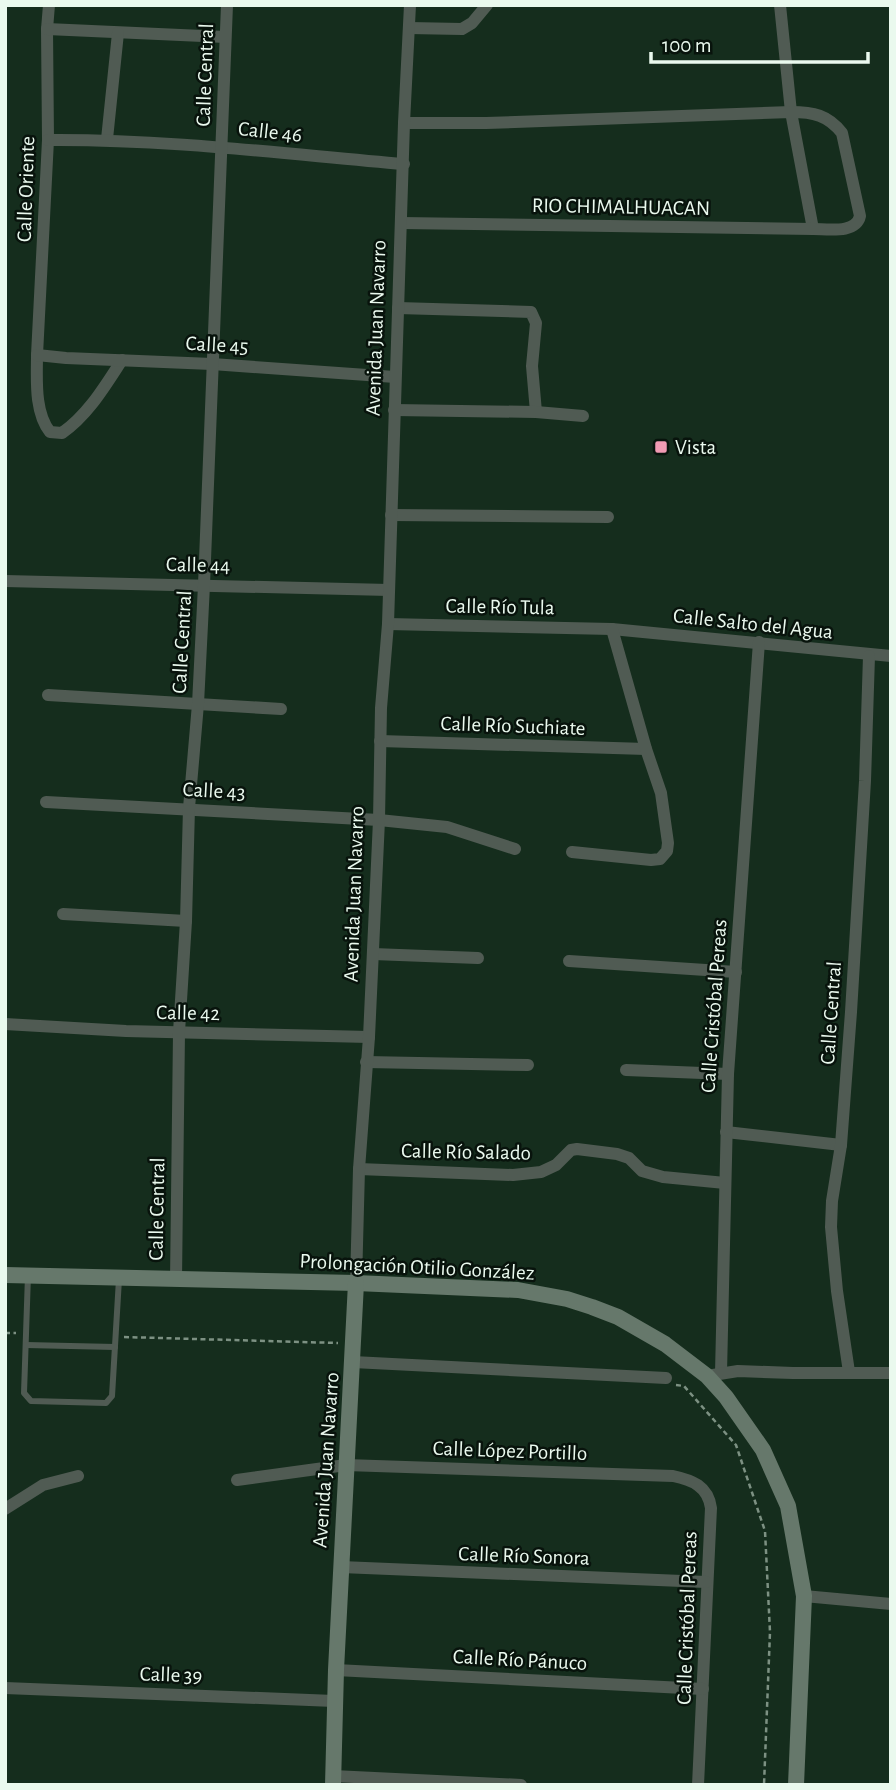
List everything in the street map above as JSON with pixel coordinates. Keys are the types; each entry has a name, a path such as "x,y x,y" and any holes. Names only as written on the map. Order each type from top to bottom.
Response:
{"main road":[{"name":"Prolongación Otilio González","path":"5,1275 356,1283 518,1290 567,1299 618,1317 714,1375 763,1450 788,1506 804,1596 796,1785"},
{"name":"Avenida Juan Navarro","path":"333,1781 334,1701 356,1283"}],"street":[{"name":"Calle Oriente","path":"49,5 48,139 37,355 42,418 50,432 62,433 78,420 122,360"},
{"name":"Calle Central","path":"176,1280 179,1032 189,808 204,585 228,5"},
{"name":"Avenida Juan Navarro","path":"356,1283 359,1169 369,1037 380,741 388,624 410,5"},
{"path":"409,28 462,29 472,23 487,5"},
{"path":"780,5 791,112 813,229"},
{"path":"47,29 225,37"},
{"path":"107,139 118,33"},
{"path":"404,123 486,123 791,112"},
{"name":"RIO CHIMALHUACAN","path":"401,223 813,229 855,226 860,216 842,132 835,124 818,114 791,112"},
{"name":"Calle 46","path":"48,139 107,139 222,147 404,164"},
{"path":"398,308 531,312 536,323 532,366 536,412"},
{"name":"Calle 45","path":"37,355 395,377"},
{"path":"394,410 536,412 583,416"},
{"path":"391,515 608,517"},
{"name":"Calle 44","path":"5,581 389,590"},
{"name":"Calle Río Tula","path":"388,624 612,629"},
{"path":"572,852 651,860 665,855 668,843 661,793 612,629"},
{"name":"Calle Salto del Agua","path":"612,629 758,642 869,656 891,656"},
{"name":"Calle Cristóbal Pereas","path":"714,1375 728,1074 758,642"},
{"name":"Calle Central","path":"849,1372 831,1227 832,1201 841,1145 865,781 869,656"},
{"path":"48,695 281,709"},
{"name":"Calle Río Suchiate","path":"380,741 646,749"},
{"name":"Calle 43","path":"46,802 379,820 447,827 515,849"},
{"path":"63,915 186,921"},
{"path":"373,954 478,958"},
{"path":"569,961 736,972"},
{"name":"Calle 42","path":"5,1024 369,1037"},
{"path":"366,1062 528,1065"},
{"path":"626,1070 728,1074"},
{"path":"726,1132 841,1145"},
{"name":"Calle Río Salado","path":"359,1169 536,1174 556,1165 571,1150 577,1149 617,1154 629,1158 642,1171 663,1177 725,1183"},
{"path":"353,1366 668,1382"},
{"path":"714,1375 738,1371 891,1373"},
{"name":"Calle López Portillo","path":"237,1480 346,1465 673,1476"},
{"path":"5,1509 43,1485 78,1476"},
{"name":"Calle Cristóbal Pereas","path":"673,1476 698,1485 709,1500 710,1539 698,1785"},
{"name":"Calle Río Sonora","path":"341,1567 706,1582"},
{"path":"804,1596 891,1604"},
{"name":"Calle Río Pánuco","path":"336,1670 703,1689"},
{"name":"Calle 39","path":"5,1688 334,1701"},
{"path":"333,1781 521,1785"}],"lane":[{"path":"28,1275 24,1393 31,1401 106,1403 112,1396 119,1279"},
{"path":"26,1345 115,1347"}],"path":[{"path":"5,1333 26,1334"},
{"path":"115,1336 338,1343 353,1366"},
{"path":"668,1382 684,1385 736,1445 765,1531 770,1632 764,1785"}],"place":[{"name":"Vista","path":"661,447"}]}
